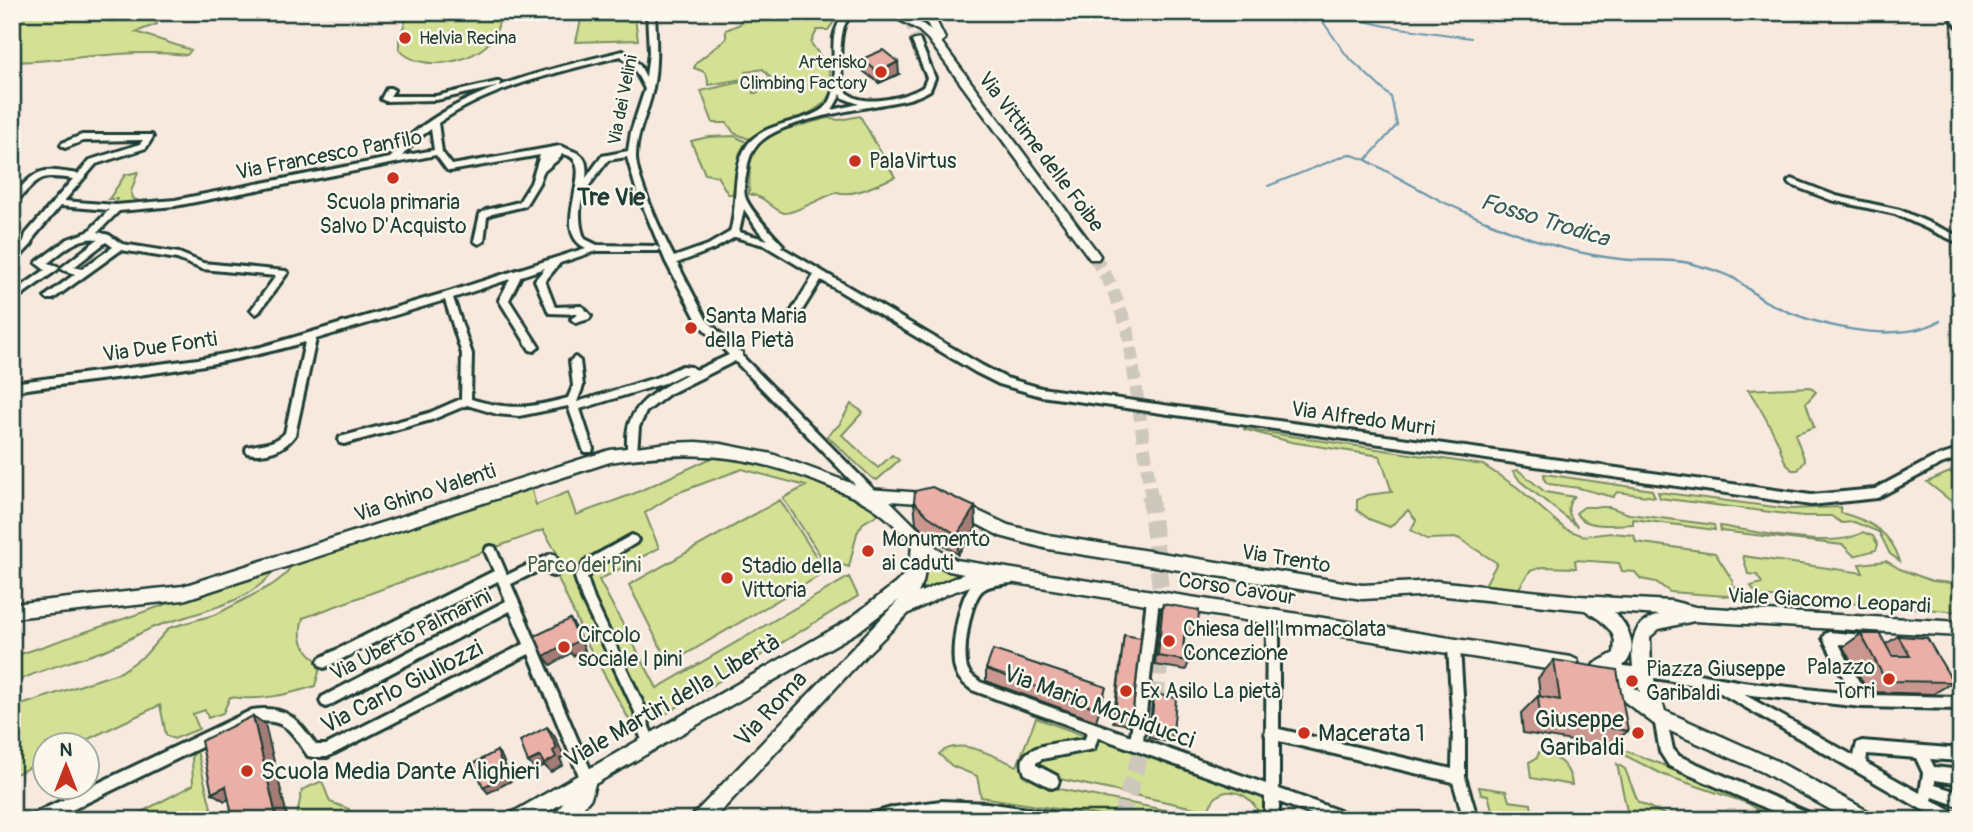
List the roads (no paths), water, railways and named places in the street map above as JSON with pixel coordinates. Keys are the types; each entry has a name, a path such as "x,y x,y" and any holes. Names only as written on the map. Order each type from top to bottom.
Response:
{"main road":[{"path":"901,18 916,18 927,12"},
{"name":"Via Vittime delle Foibe","path":"927,12 956,72"},
{"path":"938,12 956,72"},
{"name":"Via Vittime delle Foibe","path":"890,14 928,32 1094,256"},
{"name":"Via Ghino Valenti","path":"12,611 183,593 569,468 632,452 684,447 751,453 783,461 866,492"},
{"path":"866,492 915,497"},
{"path":"866,492 903,526"},
{"path":"903,526 901,511 915,497"},
{"name":"Via Trento","path":"915,497 931,498 954,506 981,521 1025,537 1362,592 1436,588 1579,603 1671,608 1695,614"},
{"name":"Corso Cavour","path":"903,526 919,544 943,561 988,573 1645,677"},
{"path":"903,608 918,570 919,544"},
{"path":"853,626 902,588 918,570"},
{"path":"853,626 903,608 951,585 988,573"},
{"path":"1579,603 1604,613 1621,634 1624,648 1621,658 1608,667 1594,669"},
{"name":"Via Roma","path":"700,820 903,608"},
{"path":"1660,718 1651,703 1639,650 1642,633 1655,623 1695,614"},
{"name":"Viale Giacomo Leopardi","path":"1695,614 1961,629"},
{"name":"Viale Martiri della Libertà","path":"516,820 853,626"},
{"path":"1594,669 1660,718 1769,766 1867,820"},
{"path":"559,820 585,792 587,778"},
{"path":"540,806 557,805 561,811 559,820"}],"street":[{"name":"Via dei Velini","path":"651,12 653,52 649,89 635,132 632,153 637,181 657,245"},
{"path":"818,116 832,106 839,83 838,27 847,15 859,12"},
{"path":"1950,12 1961,26"},
{"path":"731,237 741,198 744,166 754,142 770,131 818,116 922,92 930,84 931,78 916,41"},
{"path":"393,161 415,137 463,104 523,82 623,53 636,66 649,89"},
{"path":"390,90 385,99 436,98 509,81 523,82"},
{"path":"839,83 846,96 869,105"},
{"path":"435,124 438,152"},
{"path":"12,260 29,242 29,236 93,162 143,146 149,138 82,138 65,145"},
{"path":"540,170 558,156 560,149 568,150 581,160 576,225 580,240 596,248"},
{"name":"Via Francesco Panfilo","path":"57,204 116,208 175,203 438,152 450,168 560,149"},
{"path":"479,241 483,216 522,204 540,170 542,158 549,151"},
{"path":"580,197 598,164 605,158 632,153"},
{"path":"12,201 38,175 51,173 78,177"},
{"path":"1792,182 1834,198 1897,212 1961,241"},
{"path":"741,198 760,227 786,254"},
{"path":"85,273 66,268 50,268 41,263 71,241 91,234 116,208"},
{"path":"91,234 106,237 119,247 179,256 202,266 283,273 256,310"},
{"path":"66,268 106,237"},
{"path":"671,261 731,237 786,254"},
{"path":"657,245 671,261 702,321 738,355 866,492"},
{"name":"Via Due Fonti","path":"12,387 211,361 311,337 596,248 657,245"},
{"path":"50,297 119,247"},
{"name":"Via Alfredo Murri","path":"786,254 1003,381 1041,392 1081,399 1811,500 1877,493 1937,461 1961,453"},
{"path":"558,260 540,280 552,311 580,310 586,316 576,319"},
{"path":"17,294 50,268"},
{"path":"518,272 505,300 508,310 526,328 534,346"},
{"path":"793,317 820,274"},
{"path":"448,296 467,354 466,401"},
{"path":"251,450 282,444 290,435 311,337"},
{"path":"632,452 636,418 643,409 663,393 738,355"},
{"path":"575,361 578,386 573,404 588,449"},
{"path":"344,440 431,415 466,401 502,413 525,414 661,380 682,370 691,372 695,377"},
{"path":"632,540 589,565 581,577 588,599 641,712 643,728 650,743"},
{"path":"491,551 587,778"},
{"path":"324,662 502,578 551,559 553,571"},
{"name":"Via Mario Morbiducci","path":"1014,577 985,583 971,594 959,654 962,672 976,687 1346,820"},
{"path":"1136,745 1153,599"},
{"name":"Via Uberto Palmarini","path":"326,701 513,604"},
{"path":"1272,820 1273,618"},
{"path":"1621,634 1639,650 1651,666 1665,675 1743,688 1862,701 1961,703"},
{"path":"1858,639 1829,638 1862,701"},
{"name":"Via Carlo Giuliozzi","path":"36,820 252,716 269,713 282,715 313,751 327,751 531,647"},
{"path":"1454,647 1460,728 1458,777 1471,820"},
{"path":"1645,677 1657,678 1665,675"},
{"path":"1708,681 1859,766 1926,796 1954,820"},
{"path":"1660,718 1667,752 1674,761 1809,820"},
{"path":"1052,780 1030,769 1029,760 1039,753 1088,745 1094,731"},
{"path":"1271,733 1458,777"},
{"path":"1859,766 1862,747 1961,755"},
{"path":"1920,752 1930,774 1926,796"},
{"path":"1930,774 1961,777"},
{"path":"1926,796 1961,800"},
{"path":"872,820 923,807 955,806 1056,820"}],"waterway":[{"name":"Fosso Trodica","path":"1316,12 1347,56 1391,97 1397,125 1366,160"},
{"path":"1325,12 1386,26 1471,38"},
{"path":"1268,186 1349,154 1366,160"},
{"name":"Fosso Trodica","path":"1366,160 1443,202 1490,223"},
{"name":"Fosso Trodica","path":"1486,221 1568,250 1628,260 1689,263 1712,269 1735,279 1765,301 1805,318 1828,324 1876,332 1899,332 1940,321"}],"tunnel":[{"path":"908,12 906,17 916,41"},
{"path":"1094,256 1112,287 1128,330 1151,496"},
{"path":"1150,495 1163,611"},
{"path":"1120,820 1153,714 1162,649"}],"place":[{"name":"Helvia Recina","path":"405,38"},
{"name":"Arterisko Climbing Factory","path":"881,72"},
{"name":"PalaVirtus","path":"855,161"},
{"name":"Scuola primaria Salvo D'Acquisto","path":"393,178"},
{"name":"Santa Maria della Pietà","path":"691,328"},
{"name":"Monumento ai caduti","path":"868,551"},
{"name":"Stadio della Vittoria","path":"727,578"},
{"name":"Chiesa dell'Immacolata Concezione","path":"1169,641"},
{"name":"Circolo sociale I pini","path":"564,647"},
{"name":"Palazzo Torri","path":"1889,679"},
{"name":"Piazza Giuseppe Garibaldi","path":"1632,681"},
{"name":"Ex Asilo La pietà","path":"1126,691"},
{"name":"Macerata 1","path":"1304,733"},
{"name":"Giuseppe Garibaldi","path":"1638,733"},
{"name":"Scuola Media Dante Alighieri","path":"247,771"}],"district":[{"name":"Tre Vie","path":"611,197"}],"park label":[{"name":"Parco dei Pini","path":"584,565"}]}
